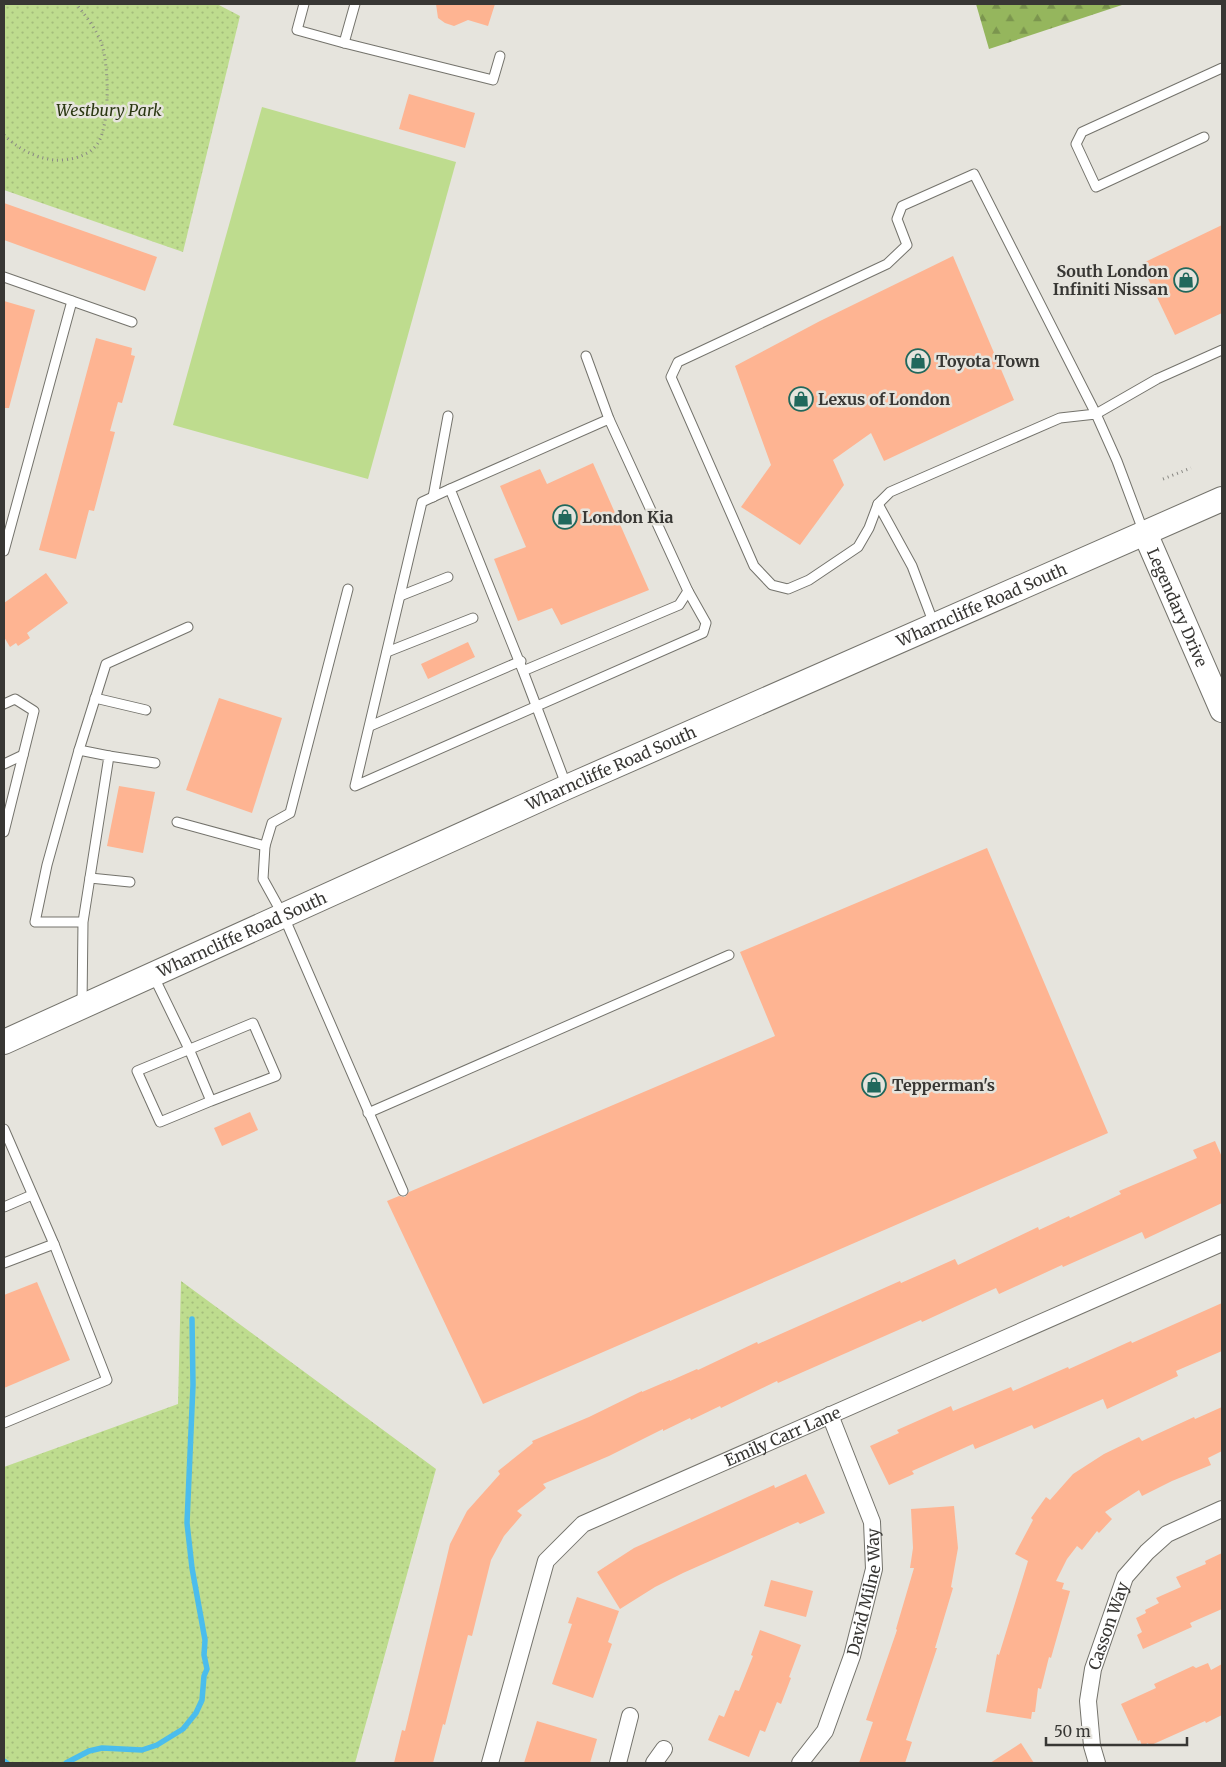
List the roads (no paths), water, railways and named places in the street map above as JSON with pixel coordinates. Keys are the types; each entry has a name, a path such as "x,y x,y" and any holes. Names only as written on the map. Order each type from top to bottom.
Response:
{"main road":[{"name":"Wharncliffe Road South","path":"4,1042 567,787 1222,499"},
{"name":"Legendary Drive","path":"1145,533 1222,710"}],"street":[{"name":"Emily Carr Lane","path":"490,1763 546,1561 583,1524 1222,1243"},
{"name":"David Milne Way","path":"800,1763 825,1731 852,1656 874,1569 872,1522 830,1415"},
{"name":"Casson Way","path":"1097,1763 1092,1746 1088,1701 1093,1669 1125,1578 1147,1552 1167,1534 1222,1509"},
{"path":"618,1763 630,1716"},
{"path":"654,1763 664,1749"}],"lane":[{"path":"304,4 297,30 344,43 493,80 500,56"},
{"path":"344,43 355,4"},
{"path":"1204,138 1096,187 1076,144 1082,132 1222,68"},
{"path":"1145,533 1117,461 1096,414 974,174 902,206 897,219 907,245 887,264 678,362 671,377 754,566 772,585 788,589 809,580 858,547 869,528 878,504 890,492 1060,418 1096,414 1157,379 1222,350"},
{"path":"4,278 132,322"},
{"path":"4,550 72,301"},
{"path":"586,356 610,420 688,592 706,623 703,633 356,786 422,502 610,420"},
{"path":"433,497 448,416"},
{"path":"450,489 538,706 567,787"},
{"path":"878,504 912,566 935,625"},
{"path":"400,596 448,577"},
{"path":"348,589 290,813 272,823 264,846 263,879 284,916 402,1191"},
{"path":"370,726 679,605 688,592"},
{"path":"387,652 473,618"},
{"path":"83,922 34,922 47,865 78,750 106,664 188,627"},
{"path":"94,698 146,710"},
{"path":"4,704 15,699 34,711 4,832"},
{"path":"78,750 155,763"},
{"path":"4,764 23,755"},
{"path":"82,1006 83,922 108,756"},
{"path":"177,822 264,846"},
{"path":"90,878 130,882"},
{"path":"368,1113 729,955"},
{"path":"153,975 211,1101"},
{"path":"253,1023 276,1076 211,1101 160,1122 137,1071 253,1023"},
{"path":"4,1129 54,1244 107,1380 4,1423"},
{"path":"4,1207 32,1195"},
{"path":"4,1263 54,1244"}],"waterway":[{"path":"66,1763 89,1751 102,1748 142,1750 157,1745 183,1729 196,1713 202,1700 204,1676 207,1669 204,1655 205,1640 192,1568 187,1523 193,1385 192,1319"}],"place":[{"name":"South London Infiniti Nissan","path":"1186,280"},
{"name":"Toyota Town","path":"918,361"},
{"name":"Lexus of London","path":"801,399"},
{"name":"London Kia","path":"565,517"},
{"name":"Tepperman's","path":"874,1085"}],"park label":[{"name":"Westbury Park","path":"109,110"}]}
